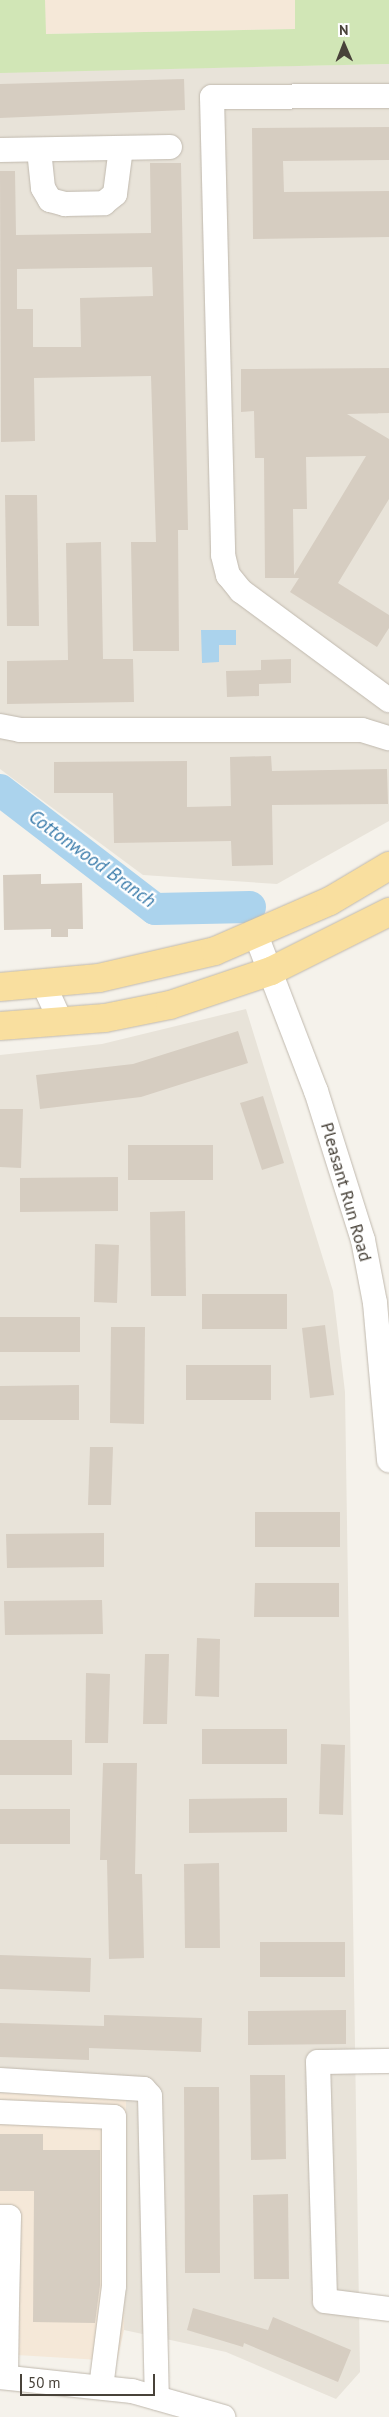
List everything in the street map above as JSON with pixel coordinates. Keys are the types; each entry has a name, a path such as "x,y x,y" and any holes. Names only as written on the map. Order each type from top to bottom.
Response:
{"main road":[{"path":"0,987 44,985 156,968 256,935 389,866"},
{"path":"0,1026 61,1022 170,1004 271,971 389,912"}],"street":[{"path":"389,96 212,97 223,555 228,576 241,591 389,700"},
{"path":"0,150 170,147"},
{"path":"39,150 43,188 50,200 65,204 104,203 115,194 121,148"},
{"path":"0,726 20,730 362,730 389,738"},
{"name":"Pleasant Run Road","path":"256,935 316,1092 362,1240 375,1303 389,1460"},
{"path":"44,985 61,1022"},
{"path":"389,2061 318,2062 325,2301 389,2309"},
{"path":"0,2080 144,2090 150,2096 157,2398"},
{"path":"0,2112 114,2117 114,2286 101,2387"},
{"path":"0,2216 9,2217 3,2302 3,2377 101,2387 157,2398 223,2417"}],"shaded area":[{"path":"45,0 295,0 296,29 45,34"},
{"path":"389,64 389,821 277,884 143,875 0,769 0,72"},
{"path":"246,1009 333,1291 345,1392 360,2372 336,2399 226,2352 124,2330 126,2097 0,2093 0,1055 102,1044"},
{"path":"0,2093 126,2097 124,2330 117,2361 0,2354"}],"green space":[{"path":"0,0 45,0 46,34 295,29 295,0 389,0 389,64 0,73"}],"water":[{"path":"201,630 236,630 236,645 219,645 219,662 202,663"}],"building":[{"path":"184,79 185,110 0,118 0,84"},
{"path":"389,127 389,160 283,161 284,192 389,191 389,237 253,239 252,128"},
{"path":"150,163 181,163 188,530 178,530 179,651 133,651 131,542 156,542 151,376 34,378 35,441 1,442 0,171 15,171 16,235 151,233","holes":["152,267 153,296 80,298 81,347 33,347 33,309 17,309 17,269"]},
{"path":"389,368 389,413 347,414 389,439 389,499 338,583 389,615 389,628 377,647 290,592 299,578 265,578 264,458 255,458 254,411 241,412 241,369","holes":["366,456 294,575 293,509 307,509 306,457"]},
{"path":"5,495 37,495 39,626 7,626"},
{"path":"101,542 103,659 133,659 134,702 7,704 7,661 68,660 66,543"},
{"path":"291,659 291,683 259,684 259,696 227,697 226,671 261,670 261,660"},
{"path":"271,756 272,771 387,769 388,804 272,805 273,865 232,866 231,841 114,843 113,793 54,793 54,762 187,761 187,807 231,806 230,757"},
{"path":"41,874 41,884 82,883 83,929 68,929 68,937 51,937 51,929 4,930 3,875"},
{"path":"238,1031 248,1063 141,1097 40,1109 36,1075 133,1064"},
{"path":"263,1096 284,1163 262,1170 240,1103"},
{"path":"0,1109 23,1109 21,1168 0,1167"},
{"path":"128,1145 213,1145 213,1180 128,1180"},
{"path":"118,1177 118,1211 20,1212 20,1178"},
{"path":"185,1211 186,1296 151,1296 150,1212"},
{"path":"95,1244 119,1245 117,1303 94,1302"},
{"path":"202,1294 287,1294 287,1329 202,1329"},
{"path":"0,1317 80,1317 80,1352 0,1352"},
{"path":"325,1325 334,1395 310,1398 302,1328"},
{"path":"111,1327 145,1327 144,1424 110,1423"},
{"path":"186,1365 271,1365 271,1400 186,1400"},
{"path":"79,1385 79,1420 0,1420 0,1386"},
{"path":"90,1447 113,1447 111,1505 88,1505"},
{"path":"255,1512 340,1512 340,1547 255,1547"},
{"path":"104,1533 104,1567 7,1568 6,1534"},
{"path":"255,1583 339,1583 339,1617 254,1617"},
{"path":"102,1600 103,1634 5,1635 4,1601"},
{"path":"197,1638 220,1639 219,1697 195,1696"},
{"path":"145,1654 169,1654 167,1724 143,1724"},
{"path":"86,1673 110,1674 108,1743 85,1743"},
{"path":"202,1729 287,1729 287,1764 202,1764"},
{"path":"0,1740 72,1740 72,1775 0,1775"},
{"path":"321,1744 345,1745 343,1815 319,1814"},
{"path":"103,1763 137,1763 135,1874 142,1874 144,1958 109,1959 107,1860 100,1860"},
{"path":"287,1798 287,1832 189,1833 189,1799"},
{"path":"0,1809 70,1809 70,1844 0,1844"},
{"path":"219,1863 220,1948 185,1948 184,1864"},
{"path":"260,1942 345,1942 345,1977 260,1977"},
{"path":"0,1955 91,1958 90,1992 0,1989"},
{"path":"346,2010 346,2044 248,2045 248,2011"},
{"path":"104,2015 202,2018 201,2052 89,2048 89,2060 0,2057 0,2023 104,2026"},
{"path":"250,2075 285,2075 286,2159 251,2160"},
{"path":"184,2087 219,2087 220,2273 185,2273"},
{"path":"0,2134 43,2134 43,2150 100,2150 100,2285 95,2323 33,2322 34,2191 0,2191"},
{"path":"288,2194 289,2279 254,2279 253,2195"},
{"path":"193,2308 268,2330 273,2317 351,2350 338,2382 244,2343 243,2347 187,2330"}],"waterway":[{"name":"Cottonwood Branch","path":"0,790 155,909 250,907"}]}
